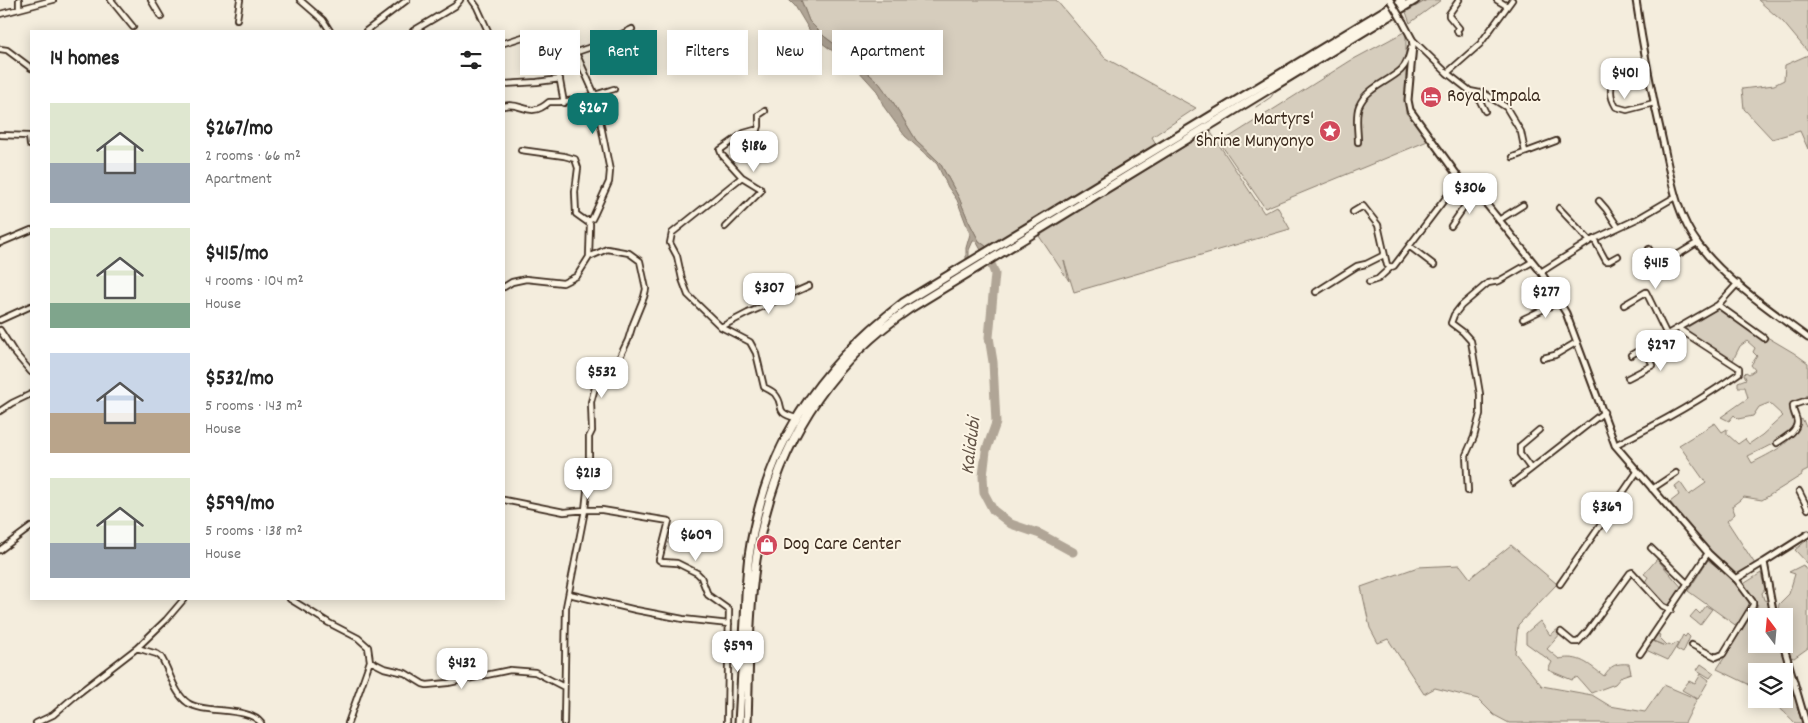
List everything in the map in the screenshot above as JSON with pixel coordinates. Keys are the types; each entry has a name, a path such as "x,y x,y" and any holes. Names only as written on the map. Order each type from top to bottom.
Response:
{"highway":[{"path":"747,723 755,569 763,524 777,475 794,440 821,393 842,367 889,323 909,309 1402,0"},
{"path":"739,723 746,587 752,539 767,480 784,440 796,418 824,378 852,346 903,303 1415,0"}],"street":[{"path":"19,0 19,8"},
{"path":"0,7 1,13 53,0"},
{"path":"111,0 133,27"},
{"path":"151,0 161,17"},
{"path":"237,19 240,0"},
{"path":"300,0 323,20 329,30"},
{"path":"305,5 308,0"},
{"path":"367,30 407,0"},
{"path":"415,30 455,6 460,0"},
{"path":"472,0 488,30"},
{"path":"1390,0 1412,42 1470,91 1480,93 1506,107 1521,132 1526,152"},
{"path":"1458,33 1457,30 1459,28 1449,14 1460,0"},
{"path":"1497,0 1507,6"},
{"path":"1447,73 1480,44 1512,0"},
{"path":"1636,0 1654,103 1675,197 1684,222 1697,243 1712,260 1808,338"},
{"path":"580,51 632,29"},
{"path":"505,43 520,38"},
{"path":"1358,142 1358,107 1363,98 1401,70 1406,64 1412,42"},
{"path":"1412,42 1408,100 1410,110 1460,179 1487,205 1541,272 1560,302 1572,324 1614,445 1708,553 1736,578 1753,602 1723,654 1716,657 1692,645"},
{"path":"0,49 7,50 30,67"},
{"path":"580,62 595,95 610,171 609,182 594,215 592,219 586,221"},
{"path":"1615,72 1610,92 1616,107 1627,110 1654,103"},
{"path":"559,75 564,103"},
{"path":"505,84 560,79"},
{"path":"505,106 512,105 529,111 542,108 548,102 564,103 614,89"},
{"path":"1480,93 1480,99 1485,110"},
{"path":"725,226 761,191 758,186 742,177 722,155 720,150 738,136 758,128 759,115 765,111"},
{"path":"0,135 29,136 30,144"},
{"path":"1514,157 1556,141"},
{"path":"505,286 526,279 563,282 578,276 589,258 590,224 576,214 575,192 578,168 575,159 521,150"},
{"path":"742,177 672,234 670,243 677,256 688,295 721,328 750,342 756,352 764,387 774,394 780,403 781,412 785,416 796,418"},
{"path":"1369,282 1378,279 1394,266 1460,179"},
{"path":"1451,226 1474,193"},
{"path":"1541,272 1592,240 1639,218 1675,197"},
{"path":"1599,201 1618,227"},
{"path":"1499,220 1523,205"},
{"path":"1352,212 1363,206 1376,220 1387,265 1391,267"},
{"path":"1559,208 1592,240 1606,261 1618,256"},
{"path":"0,243 30,230"},
{"path":"1648,249 1654,258 1666,261 1697,243"},
{"path":"1409,246 1434,265"},
{"path":"564,723 566,607 585,510 589,473 589,437 592,431 591,402 596,384 616,365 628,340 646,289 640,261 628,253 607,249 589,258"},
{"path":"1316,292 1357,266 1366,264 1384,255"},
{"path":"1468,491 1466,455 1474,437 1480,414 1480,394 1471,341 1464,332 1451,322 1454,315 1488,283 1498,281 1532,262"},
{"path":"1631,355 1718,305 1738,283"},
{"path":"721,328 748,313 810,286"},
{"path":"1624,305 1646,292 1668,335"},
{"path":"1523,320 1560,302"},
{"path":"1718,305 1764,338"},
{"path":"0,320 30,306"},
{"path":"1614,445 1712,393 1739,373 1739,368 1678,329"},
{"path":"0,330 14,352 30,371"},
{"path":"1543,358 1555,356 1577,342"},
{"path":"1628,378 1654,365 1644,348"},
{"path":"0,411 30,394"},
{"path":"1777,443 1794,430 1797,422 1792,410 1793,405 1808,400"},
{"path":"1513,483 1604,412"},
{"path":"1531,469 1520,454 1520,446 1539,430"},
{"path":"1560,584 1637,472"},
{"path":"1652,489 1676,472"},
{"path":"1799,491 1808,509"},
{"path":"505,500 564,512 602,510 669,521 659,560 677,563 697,573 701,577 708,595 729,610 727,723"},
{"path":"0,550 30,528"},
{"path":"1736,578 1808,534"},
{"path":"1651,548 1688,584"},
{"path":"1640,654 1708,553"},
{"path":"1764,562 1773,608"},
{"path":"1561,632 1573,642 1578,642 1632,572 1663,606 1671,610"},
{"path":"568,594 683,619 729,624"},
{"path":"36,723 53,714 137,648 166,620 183,600"},
{"path":"292,600 358,638 368,647 370,661 348,723"},
{"path":"137,648 161,657 182,698 188,704 252,716 261,723"},
{"path":"1786,653 1806,723"},
{"path":"370,661 384,668 405,673 427,685 460,681 496,672 526,671 539,674 564,687"}],"shaded area":[{"path":"789,0 801,0 809,21 818,30 809,30 795,6"},
{"path":"801,0 1056,0 1105,58 1196,108 1152,137 1156,144 987,247 979,241 940,163 916,140 893,102 879,83 870,75 943,75 943,30 832,30 832,42 822,34 822,30 818,30 809,21"},
{"path":"1427,0 1441,0 1410,23 1406,12"},
{"path":"1758,0 1808,0 1808,52 1783,22"},
{"path":"1406,31 1406,113 1430,140 1265,208 1220,143 1350,61"},
{"path":"822,34 832,42 832,50 822,43"},
{"path":"1808,55 1808,149 1800,131 1772,139 1744,109 1742,89 1774,85 1784,80 1785,65"},
{"path":"862,75 870,75 879,83 916,140 940,163 979,241 987,247 981,250 976,241 973,241 969,250 969,258 966,260 966,248 970,234 957,200 948,187 937,164 905,136 884,107 877,91"},
{"path":"1210,131 1264,213 1277,206 1290,229 1074,292 1064,260 1069,281 1039,236"},
{"path":"1719,308 1762,339 1767,337 1808,363 1808,395 1805,396 1805,399 1790,405 1794,422 1791,428 1775,442 1748,456 1752,463 1782,446 1793,435 1799,419 1803,420 1808,427 1808,470 1762,500 1744,497 1732,506 1735,514 1727,521 1755,564 1733,578 1709,556 1700,539 1670,502 1679,495 1675,486 1680,482 1689,495 1706,483 1679,445 1715,423 1722,432 1727,429 1727,434 1738,444 1745,439 1749,444 1783,416 1769,403 1759,407 1753,416 1738,419 1734,415 1729,421 1721,417 1748,398 1745,387 1738,387 1738,382 1746,379 1744,374 1746,372 1749,374 1755,370 1751,365 1757,356 1753,352 1755,348 1747,341 1740,346 1732,362 1683,330"},
{"path":"1808,541 1808,564 1795,550"},
{"path":"1511,545 1557,584 1518,625 1515,653 1542,686 1592,695 1610,706 1645,712 1664,685 1697,699 1685,723 1509,723 1494,715 1478,699 1435,688 1424,694 1388,639 1378,643 1370,628 1361,587 1418,567 1460,565 1470,578"},
{"path":"1657,559 1683,589 1672,605 1666,605 1645,582 1648,577 1644,574"},
{"path":"1708,560 1730,577 1749,602 1749,608 1738,627 1688,591"},
{"path":"1803,565 1808,573 1808,648 1794,658 1790,657 1789,653 1793,653 1793,608 1778,608 1779,604 1789,594 1795,574 1789,572"},
{"path":"1761,573 1765,589 1762,593 1764,600 1768,601 1770,608 1756,608 1758,605 1742,585"},
{"path":"1706,606 1712,609 1700,625 1690,617 1696,610 1700,614"},
{"path":"1540,621 1550,635 1558,629 1561,633 1547,649 1559,659 1578,659 1604,676 1614,666 1629,664 1631,673 1622,676 1615,684 1591,693 1577,677 1572,680 1548,670 1552,662 1526,643 1526,633"},
{"path":"1748,621 1748,653 1783,653 1786,663 1748,663 1748,684 1717,669"},
{"path":"1658,634 1667,645 1678,644 1668,660 1646,650"},
{"path":"1687,634 1690,637 1683,653 1676,649 1683,635 1685,637"},
{"path":"1701,664 1714,673 1710,678 1697,670"},
{"path":"1701,674 1709,680 1698,699 1682,690 1689,681 1695,684"},
{"path":"1793,687 1804,723 1795,723 1780,708 1793,708"}],"waterway":[{"path":"1402,14 1425,0"},
{"path":"1256,107 1271,97 1275,91 1398,16"},
{"name":"Kalidubi","path":"992,266 995,274 989,337 993,362 996,423 986,451 983,476 984,493 993,510 1011,524 1040,534 1073,552"}],"place":[{"name":"Royal Impala","path":"1431,97"},
{"name":"Martyrs' Shrine Munyonyo","path":"1330,131"},
{"name":"Dog Care Center","path":"767,545"}]}
